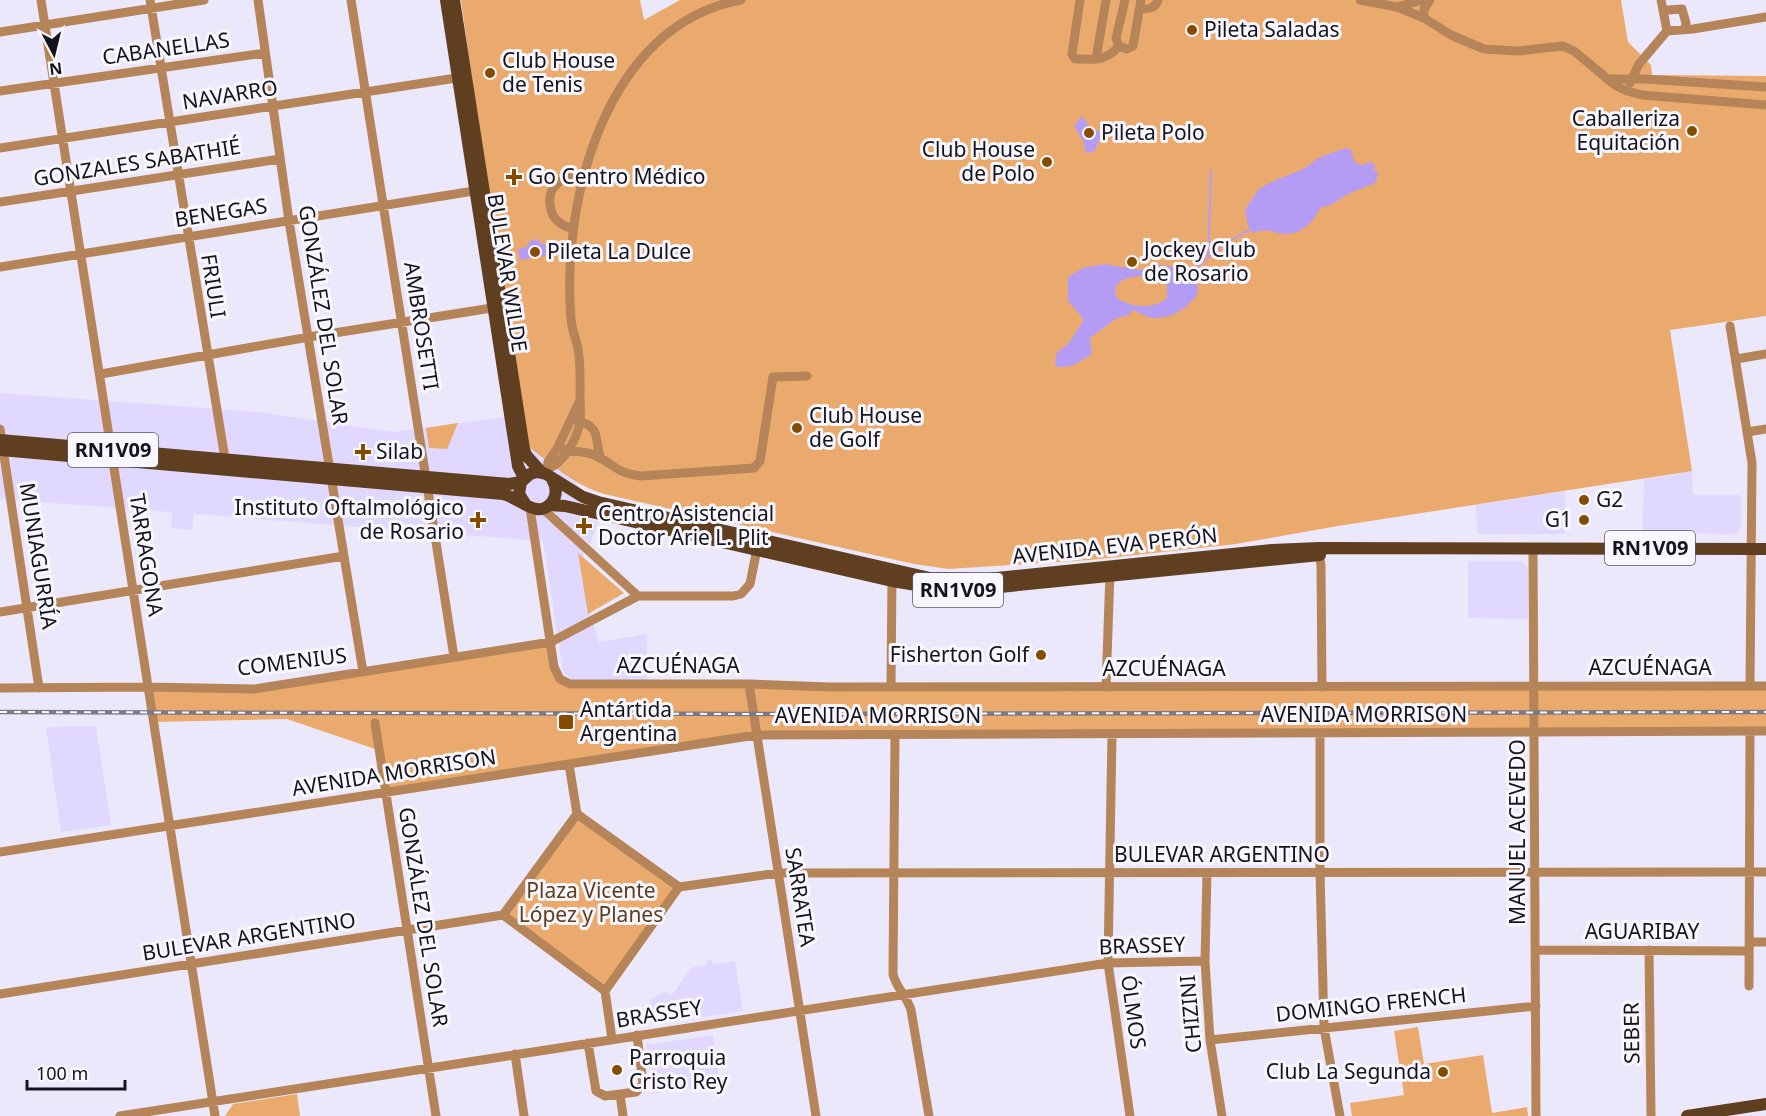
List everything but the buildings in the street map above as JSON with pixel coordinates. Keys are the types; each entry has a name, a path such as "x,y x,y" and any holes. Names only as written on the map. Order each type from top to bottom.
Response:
{"main road":[{"name":"BULEVAR WILDE","path":"446,0 462,77"},
{"name":"BULEVAR WILDE","path":"454,0 462,77 497,307 518,466 522,480"},
{"name":"BULEVAR WILDE","path":"497,307 524,449 526,455 547,474"},
{"name":"AVENIDA EVA PERÓN","path":"1,442 426,482 508,495 538,507 565,506 758,544"},
{"name":"RN1V09","path":"522,480 530,474 547,474"},
{"path":"522,480 519,494 538,507 553,501 556,491 547,474"},
{"name":"AVENIDA EVA PERÓN","path":"547,474 583,497 598,502 892,576 927,588 968,590 1110,572 1319,551 1533,548 1766,549"},
{"name":"AVENIDA EVA PERÓN","path":"426,482 509,484 522,480"},
{"path":"1687,1116 1724,1113 1766,1104"}],"street":[{"name":"TARRAGONA","path":"41,0 215,1116"},
{"path":"0,32 151,4 204,0"},
{"name":"GONZÁLEZ DEL SOLAR","path":"258,0 289,220 363,672"},
{"name":"AMBROSETTI","path":"351,0 454,657"},
{"path":"547,474 548,462 562,449 571,446 580,400 580,364 571,319 570,274 573,229 584,174 600,127 637,63 675,27 708,10 728,2 741,0"},
{"path":"1080,0 1071,54 1075,59 1110,56 1119,46"},
{"path":"1096,59 1106,0"},
{"path":"1125,0 1116,38 1119,46 1127,49 1133,46 1140,4 1149,9 1157,2 1169,0"},
{"path":"1360,0 1397,7 1424,18 1451,35 1484,50 1518,51 1563,46 1574,51 1608,79 1627,91 1642,95 1766,105"},
{"path":"1397,7 1424,0"},
{"path":"1424,18 1424,9 1430,0"},
{"path":"1661,0 1667,31"},
{"path":"1685,28 1682,9 1688,0"},
{"name":"FRIULI","path":"151,4 225,464"},
{"path":"1665,12 1682,9"},
{"path":"1627,91 1631,78 1643,57 1667,31 1766,17"},
{"name":"CABANELLAS","path":"0,91 265,53"},
{"name":"NAVARRO","path":"0,148 462,77"},
{"path":"1608,79 1631,78 1766,87"},
{"name":"GONZALES SABATHIÉ","path":"0,202 280,159"},
{"path":"573,229 559,223 551,214 550,196 555,184 569,177 584,174"},
{"name":"BENEGAS","path":"0,267 479,190"},
{"path":"101,375 206,354 497,307"},
{"path":"1730,326 1752,463 1750,686"},
{"path":"1736,359 1766,354"},
{"path":"562,449 585,453 601,459 625,474 641,476 754,468 760,461 773,377 807,376"},
{"path":"575,420 588,422 594,429 601,459"},
{"path":"1747,432 1766,429"},
{"name":"MUNIAGURRÍA","path":"1,442 39,688"},
{"path":"538,507 536,535 551,642"},
{"path":"538,507 638,596 733,596 741,594 750,584 758,544"},
{"name":"MANUEL ACEVEDO","path":"1533,548 1536,1116"},
{"path":"1319,551 1322,687"},
{"path":"0,612 344,556"},
{"path":"1106,687 1110,572"},
{"path":"891,687 892,576"},
{"name":"COMENIUS","path":"0,688 254,689 551,642 638,596"},
{"name":"AZCUÉNAGA","path":"551,642 556,673 563,682 578,684 891,687 1766,686"},
{"name":"SARRATEA","path":"748,684 816,1116"},
{"name":"GONZÁLEZ DEL SOLAR","path":"375,723 384,793 436,1116"},
{"path":"1749,986 1750,731"},
{"name":"AVENIDA MORRISON","path":"0,852 756,735 1766,731"},
{"path":"1320,733 1320,872 1324,1028 1340,1116"},
{"path":"896,734 893,974 897,987 904,994 911,1010 929,1116"},
{"name":"ÓLMOS","path":"1112,734 1108,963 1130,1116"},
{"path":"569,764 577,814 679,887 605,991 612,1039"},
{"path":"577,814 503,915 605,991"},
{"name":"BULEVAR ARGENTINO","path":"679,887 778,873 1766,872"},
{"name":"CHIZINI","path":"1207,873 1205,961 1210,1040 1222,1116"},
{"name":"BULEVAR ARGENTINO","path":"0,994 503,915"},
{"name":"AGUARIBAY","path":"1536,950 1649,950 1749,946 1766,942"},
{"name":"SEBER","path":"1649,950 1651,1116"},
{"name":"BRASSEY","path":"120,1116 1108,963 1205,961"},
{"name":"DOMINGO FRENCH","path":"1210,1040 1536,1006"},
{"path":"588,1043 596,1091 605,1096 636,1092 643,1084 637,1035"},
{"path":"515,1054 524,1116"},
{"path":"620,1094 623,1116"}],"shaded area":[{"name":"Pileta Polo","path":"1082,116 1090,127 1100,131 1101,134 1095,151 1087,153 1074,126"},
{"path":"1346,148 1351,150 1355,163 1363,165 1369,162 1376,165 1373,169 1378,173 1376,182 1330,205 1321,207 1315,218 1297,232 1280,234 1263,230 1253,233 1248,226 1245,210 1258,190 1305,168 1320,157"},
{"name":"Pileta La Dulce","path":"536,239 544,245 550,244 551,255 520,260 518,249 527,247 530,241"},
{"path":"1105,264 1138,270 1161,265 1188,269 1197,279 1198,292 1186,306 1169,316 1154,318 1130,311 1130,315 1117,318 1090,338 1092,353 1071,366 1057,367 1055,363 1057,352 1067,345 1083,322 1082,317 1068,301 1068,277 1083,268","holes":["1144,276 1160,278 1167,285 1167,298 1161,302 1142,306 1122,301 1116,297 1115,288 1125,279"]},
{"path":"0,393 258,412 394,432 510,416 577,483 580,519 598,522 590,544 582,538 590,611 598,642 647,634 647,680 572,680 563,671 543,541 194,514 192,530 171,528 172,512 0,499"},
{"path":"1692,471 1693,495 1741,495 1741,528 1737,534 1642,533 1644,479"},
{"path":"1565,491 1565,534 1477,534 1476,505"},
{"path":"1468,561 1522,561 1528,568 1528,619 1468,618"},
{"path":"96,726 111,825 61,832 46,727"},
{"path":"712,960 713,964 735,961 743,1011 654,1024 650,1000 664,991 672,995 692,967 709,965 705,961"},
{"path":"713,1035 720,1084 651,1094 653,1075 646,1045"}],"green space":[{"name":"Jockey Club de Rosario","path":"461,0 640,0 644,20 680,0 1621,0 1628,42 1651,65 1652,75 1766,76 1766,316 1670,330 1692,471 1236,544 1090,560 948,569 914,564 604,494 574,480 529,447 490,208"},
{"path":"458,423 447,449 429,448 426,428"},
{"path":"578,553 624,593 588,614"},
{"path":"551,642 563,682 1766,686 1766,731 756,735 385,793 378,750 287,719 154,722 148,687 254,689"},
{"name":"Plaza Vicente López y Planes","path":"577,814 679,887 605,991 503,915"},
{"name":"Club La Segunda","path":"1418,1027 1424,1064 1483,1055 1492,1113 1527,1107 1528,1116 1352,1116 1350,1103 1404,1095 1394,1031"},
{"path":"297,1094 300,1116 225,1116 233,1104"}],"waterway":[{"path":"1208,258 1211,170"},
{"path":"1191,272 1224,244 1251,229"}],"railway":[{"path":"0,712 753,714 1766,712"}],"place":[{"name":"Pileta Saladas","path":"1192,30"},
{"name":"Club House de Tenis","path":"490,73"},
{"name":"Caballeriza Equitación","path":"1692,131"},
{"name":"Pileta Polo","path":"1089,133"},
{"name":"Club House de Polo","path":"1047,162"},
{"name":"Go Centro Médico","path":"514,177"},
{"name":"Pileta La Dulce","path":"535,252"},
{"name":"Jockey Club de Rosario","path":"1132,262"},
{"name":"Club House de Golf","path":"797,428"},
{"name":"Silab","path":"363,452"},
{"name":"G2","path":"1584,500"},
{"name":"Instituto Oftalmológico de Rosario","path":"478,520"},
{"name":"G1","path":"1584,520"},
{"name":"Centro Asistencial Doctor Arie L. Plit","path":"584,526"},
{"name":"Fisherton Golf","path":"1041,655"},
{"name":"Antártida Argentina","path":"566,722"},
{"name":"Parroquia Cristo Rey","path":"617,1070"},
{"name":"Club La Segunda","path":"1443,1072"}]}
